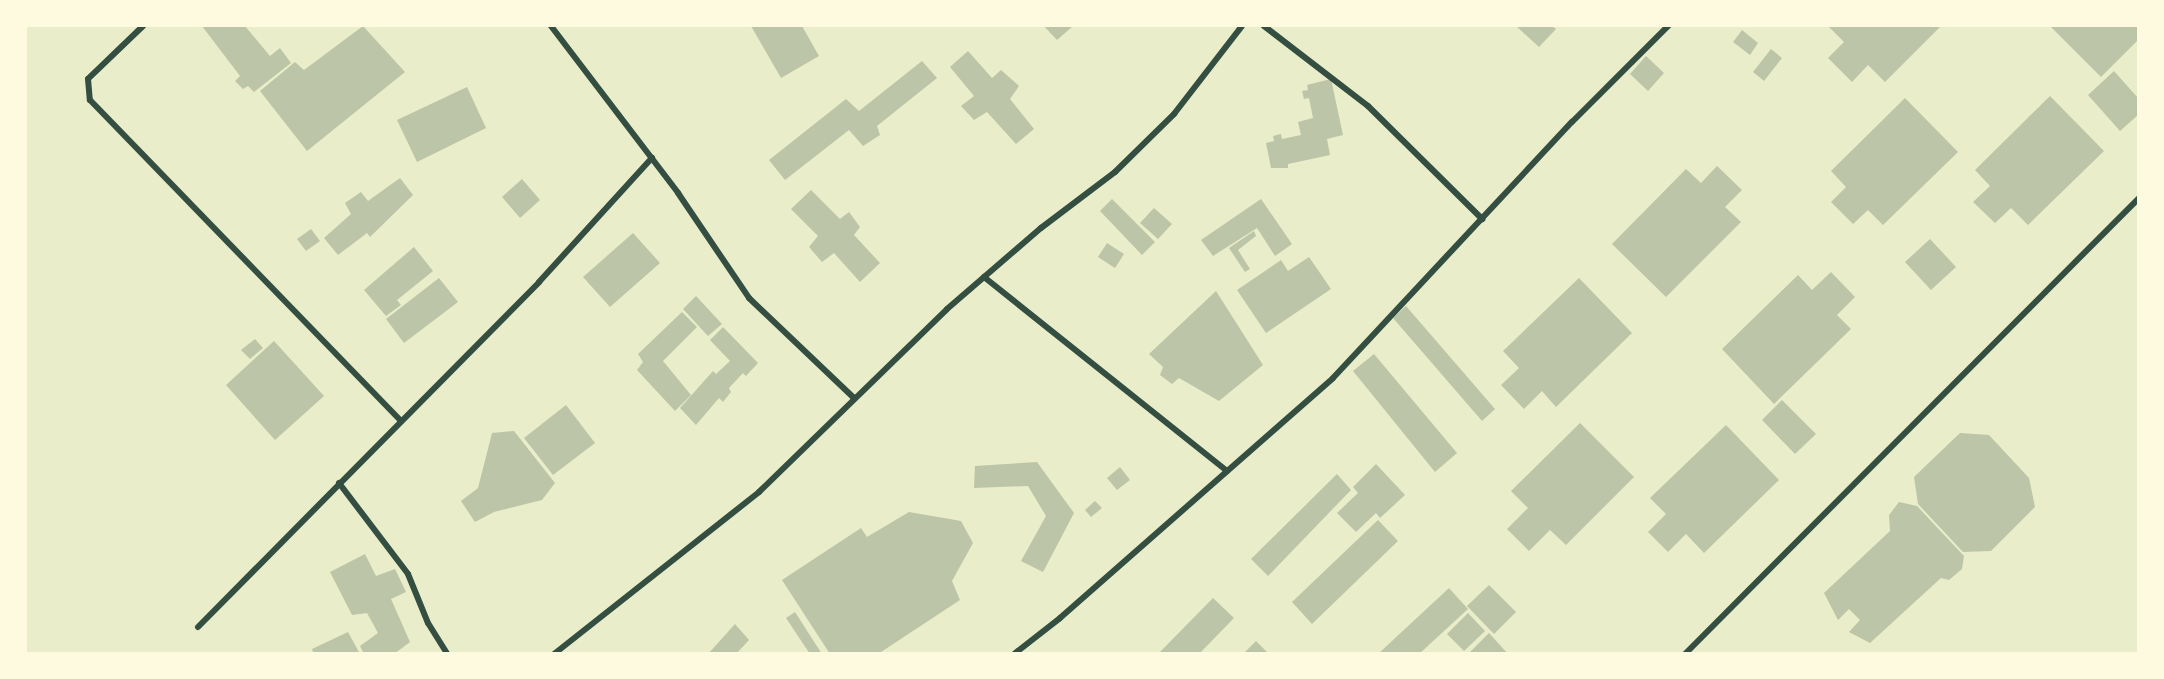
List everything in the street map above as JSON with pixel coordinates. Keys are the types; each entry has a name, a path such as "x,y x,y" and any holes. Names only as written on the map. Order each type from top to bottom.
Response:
{"street":[{"path":"143,26 88,79 90,100 401,421"},
{"path":"551,26 652,158 749,298 854,398"},
{"path":"554,654 759,492 854,398 984,277 1041,228 1115,172 1174,114 1242,26"},
{"path":"1264,26 1368,106 1482,219"},
{"path":"1014,654 1060,618 1333,378 1668,26"},
{"path":"198,627 539,282 652,158"},
{"path":"1685,654 2139,199"},
{"path":"984,277 1227,471"},
{"path":"339,483 408,574 428,623 447,654"}],"building":[{"path":"202,26 245,26 270,56 280,48 291,63 254,92 248,86 243,89 235,81 240,76"},
{"path":"363,26 405,72 307,151 260,91 295,62 304,70"},
{"path":"751,26 802,26 819,56 781,78"},
{"path":"1044,26 1073,26 1057,40"},
{"path":"1516,26 1552,26 1556,29 1539,47"},
{"path":"1828,26 1941,26 1885,82 1868,65 1852,82 1828,58 1844,42"},
{"path":"2050,26 2138,26 2138,40 2101,77"},
{"path":"1742,30 1758,43 1750,55 1733,42"},
{"path":"1771,49 1782,58 1764,81 1753,72"},
{"path":"968,51 992,78 1001,70 1019,86 1010,99 1034,129 1016,144 987,112 974,120 961,106 974,96 950,67"},
{"path":"1646,56 1664,73 1648,91 1630,74"},
{"path":"922,61 937,78 877,126 880,135 863,146 849,130 785,180 769,160 846,99 859,111"},
{"path":"2114,71 2138,98 2138,115 2120,131 2088,95"},
{"path":"1331,79 1343,135 1327,139 1330,155 1288,164 1288,168 1271,168 1266,143 1274,141 1273,136 1281,134 1282,139 1301,135 1298,122 1313,118 1309,98 1304,99 1302,91 1308,90 1307,85"},
{"path":"467,87 486,128 417,162 397,120"},
{"path":"2050,96 2104,151 2028,225 2011,208 1995,223 1973,202 1990,186 1975,170"},
{"path":"1905,98 1958,152 1883,225 1868,210 1853,224 1831,202 1846,187 1831,171"},
{"path":"1717,166 1742,190 1725,207 1741,222 1666,297 1612,244 1686,169 1701,183"},
{"path":"400,178 413,195 370,237 367,233 338,255 324,238 351,214 345,203 361,192 368,201"},
{"path":"522,179 540,200 520,218 502,197"},
{"path":"811,190 840,219 849,212 860,227 854,235 880,263 860,282 834,253 822,262 809,247 818,236 791,209"},
{"path":"1112,199 1155,242 1142,255 1100,211"},
{"path":"1261,199 1292,244 1275,256 1257,228 1213,256 1201,240"},
{"path":"1154,208 1172,224 1158,239 1140,223"},
{"path":"311,229 320,241 306,251 297,239"},
{"path":"1254,231 1256,236 1238,250 1250,269 1245,272 1229,248"},
{"path":"633,233 660,263 610,307 583,277"},
{"path":"1930,239 1956,267 1931,290 1905,262"},
{"path":"1107,243 1124,254 1115,268 1098,257"},
{"path":"414,247 433,271 397,300 401,305 386,316 364,290"},
{"path":"1309,257 1331,289 1266,333 1237,290 1281,260 1288,271"},
{"path":"1831,272 1855,297 1837,315 1851,329 1774,404 1722,349 1798,275 1812,290"},
{"path":"439,278 458,302 404,343 386,319"},
{"path":"1579,278 1632,333 1556,407 1542,391 1524,409 1501,385 1519,368 1503,351"},
{"path":"1216,291 1263,365 1219,401 1179,378 1172,384 1160,375 1163,367 1149,354"},
{"path":"696,296 722,324 708,336 683,309"},
{"path":"1406,306 1495,409 1482,421 1393,318"},
{"path":"682,312 697,327 663,361 691,395 675,411 637,370 643,362 638,354"},
{"path":"723,327 758,363 746,376 743,373 729,388 731,392 723,402 719,398 696,425 680,408 713,371 716,374 730,361 710,340"},
{"path":"255,339 263,348 250,359 241,350"},
{"path":"274,341 324,396 275,440 226,385"},
{"path":"1374,354 1457,453 1435,472 1353,371"},
{"path":"1782,400 1816,434 1795,454 1762,420"},
{"path":"566,405 595,443 553,475 524,438"},
{"path":"1580,423 1634,477 1566,545 1550,530 1529,551 1507,529 1528,508 1511,491"},
{"path":"1726,425 1779,480 1704,553 1686,534 1668,552 1648,532 1666,514 1650,498"},
{"path":"514,431 555,483 542,500 494,512 475,522 461,501 478,488 492,433"},
{"path":"1960,433 1989,435 2029,478 2035,507 1991,551 1963,552 1918,504 1914,477"},
{"path":"1037,462 1074,513 1043,572 1021,561 1046,516 1028,486 974,488 975,466"},
{"path":"1376,464 1405,495 1380,518 1376,513 1356,532 1337,513 1358,493 1353,487"},
{"path":"1120,467 1130,480 1117,490 1107,478"},
{"path":"1337,474 1351,490 1268,576 1251,559"},
{"path":"1095,501 1102,508 1091,517 1085,510"},
{"path":"1899,502 1917,506 1964,556 1962,569 1949,580 1941,578 1870,643 1849,632 1860,620 1849,609 1838,620 1824,593 1890,531 1889,515"},
{"path":"909,512 961,521 973,543 952,581 960,600 878,654 830,654 782,580 861,528 867,537"},
{"path":"1378,520 1398,541 1312,624 1292,602"},
{"path":"365,554 376,576 395,569 406,592 391,599 410,642 394,654 364,654 360,646 378,633 367,613 352,615 330,572"},
{"path":"1489,585 1516,612 1494,634 1467,606"},
{"path":"1449,588 1468,609 1419,654 1378,654"},
{"path":"1213,598 1234,618 1199,654 1158,654"},
{"path":"795,612 822,654 810,654 786,618"},
{"path":"1468,613 1485,631 1464,651 1447,634"},
{"path":"735,624 749,640 736,654 708,654"},
{"path":"348,632 360,654 314,654 312,649"},
{"path":"1489,633 1508,654 1468,654"},
{"path":"1256,641 1269,654 1243,654"}]}
